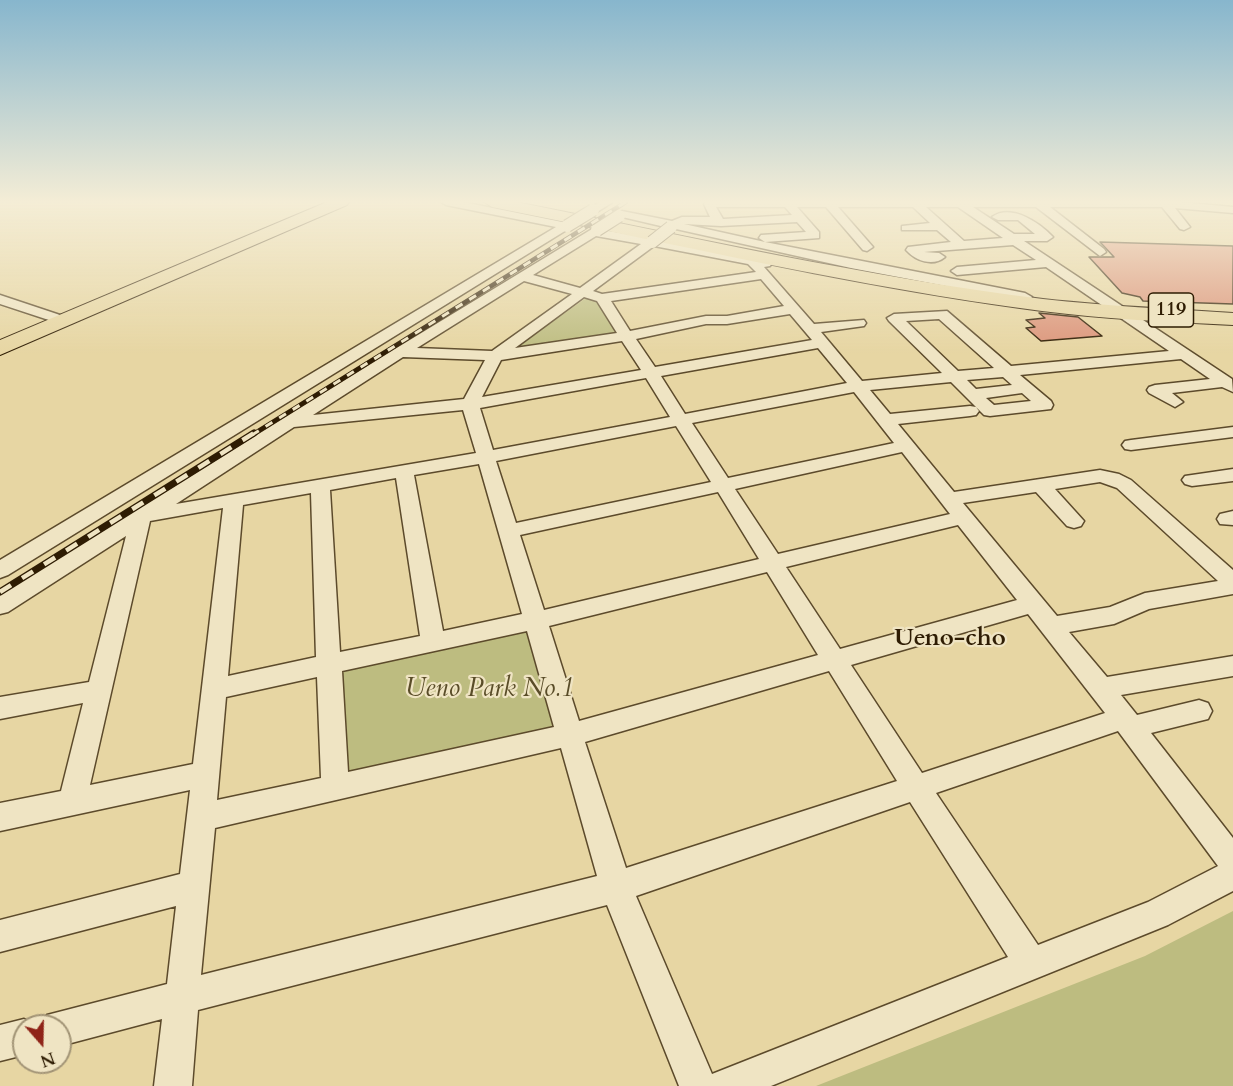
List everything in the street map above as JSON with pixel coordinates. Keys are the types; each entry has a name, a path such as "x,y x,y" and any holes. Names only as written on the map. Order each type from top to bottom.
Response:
{"highway":[{"path":"0,348 59,319 210,253"},
{"path":"0,341 219,253"},
{"name":"119","path":"711,253 760,264 1020,299 1233,319"},
{"path":"713,253 760,264"},
{"name":"119","path":"768,253 1020,299"},
{"path":"780,253 840,267"},
{"name":"119","path":"1115,309 1233,313"}],"street":[{"path":"0,570 523,253"},
{"path":"0,606 400,352 562,253"},
{"path":"634,253 592,295 495,356 470,404 616,887 698,1086"},
{"path":"707,253 760,264 793,309 858,386 1101,688 1233,862"},
{"path":"801,253 1020,299"},
{"path":"916,253 924,258 939,257"},
{"path":"1031,253 1230,385"},
{"path":"957,271 1046,263"},
{"path":"524,277 592,295 760,264"},
{"path":"592,295 626,335 724,484 915,788 1031,963"},
{"path":"0,298 59,319"},
{"path":"400,352 495,356 706,320 727,320 793,309"},
{"path":"942,314 1045,405 990,411 971,402 956,376 894,318 942,314"},
{"path":"291,422 470,404 651,373 815,336 859,323"},
{"path":"141,516 487,457 858,386 1184,354"},
{"path":"1175,402 1155,390 1230,385"},
{"path":"1189,386 1207,399"},
{"path":"885,420 1026,388"},
{"path":"1131,445 1233,432"},
{"path":"509,531 906,446"},
{"path":"404,471 434,641"},
{"path":"1192,480 1233,475"},
{"path":"948,499 1100,476 1112,478 1124,484 1229,579 1231,584 1226,588 1145,601 1114,615 1051,626"},
{"path":"320,485 335,786"},
{"path":"1041,485 1074,521"},
{"path":"173,1086 234,500"},
{"path":"72,803 141,516"},
{"path":"215,688 536,620 963,517"},
{"path":"202,817 569,735 1033,604"},
{"path":"1101,688 1233,666"},
{"path":"0,708 100,690"},
{"path":"72,1025 616,887 915,788 1128,723 1199,711"},
{"path":"0,818 206,774"},
{"path":"725,1086 1157,914 1233,875"},
{"path":"0,936 194,886"}],"green space":[{"path":"586,298 598,301 617,333 522,348 518,346"},
{"name":"Ueno Park No.1","path":"519,629 529,634 556,724 547,733 354,774 344,767 338,674 346,666"},
{"path":"1233,911 1233,1086 816,1086 1145,956"}],"building":[{"path":"1110,253 1233,253 1233,304 1143,301 1140,297 1122,293 1089,257 1114,257"},
{"path":"1039,313 1078,317 1102,336 1041,341 1026,328 1035,327 1026,320 1045,318"}],"railway":[{"path":"252,435 545,253"},
{"path":"0,592 254,433"}],"district":[{"name":"Ueno-cho","path":"950,639"}]}
